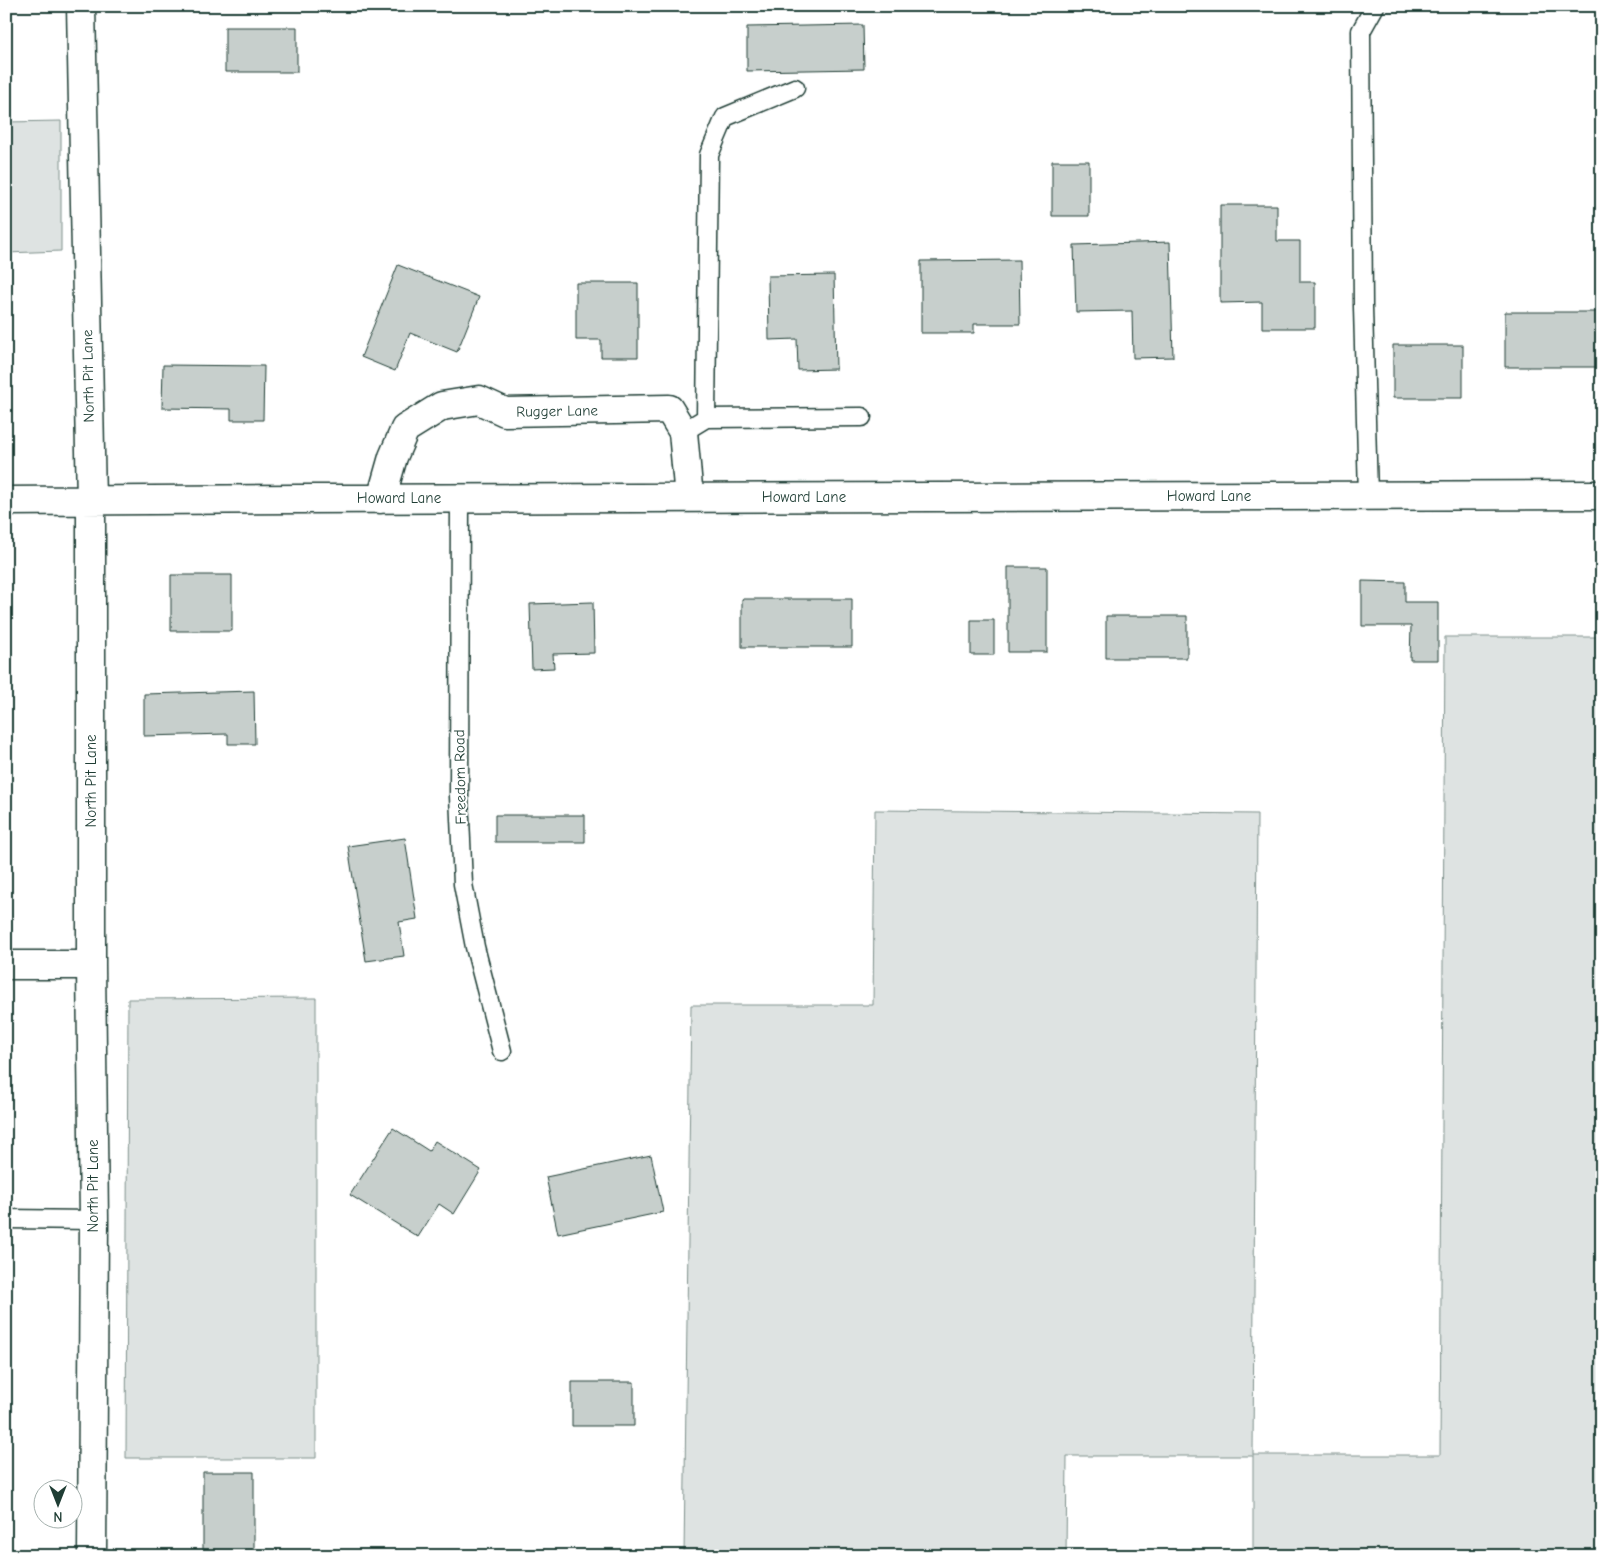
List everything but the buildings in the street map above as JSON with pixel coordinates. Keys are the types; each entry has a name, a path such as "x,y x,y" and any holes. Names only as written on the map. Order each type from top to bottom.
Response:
{"street":[{"name":"North Pit Lane","path":"81,6 91,500 91,965 94,1220 92,1556"},
{"name":"Rugger Lane","path":"381,499 393,457 405,429 442,406 478,400 505,412 669,409 682,432 689,498"},
{"name":"Howard Lane","path":"6,501 1602,495"},
{"path":"6,965 91,965"}],"lane":[{"path":"1368,496 1363,307 1361,31 1375,6"},
{"path":"706,418 709,155 725,117 795,88"},
{"path":"682,432 706,418 862,417"},
{"name":"Freedom Road","path":"460,498 458,796 463,884 475,947 502,1051"},
{"path":"6,1219 94,1220"}],"shaded area":[{"path":"61,121 61,251 6,253 6,122"},
{"path":"1445,637 1602,637 1602,1556 1253,1556 1253,1456 1067,1456 1066,1556 684,1556 691,1005 873,1005 875,810 1257,814 1253,1455 1440,1455"},
{"path":"316,998 316,1458 126,1458 128,999"}]}
